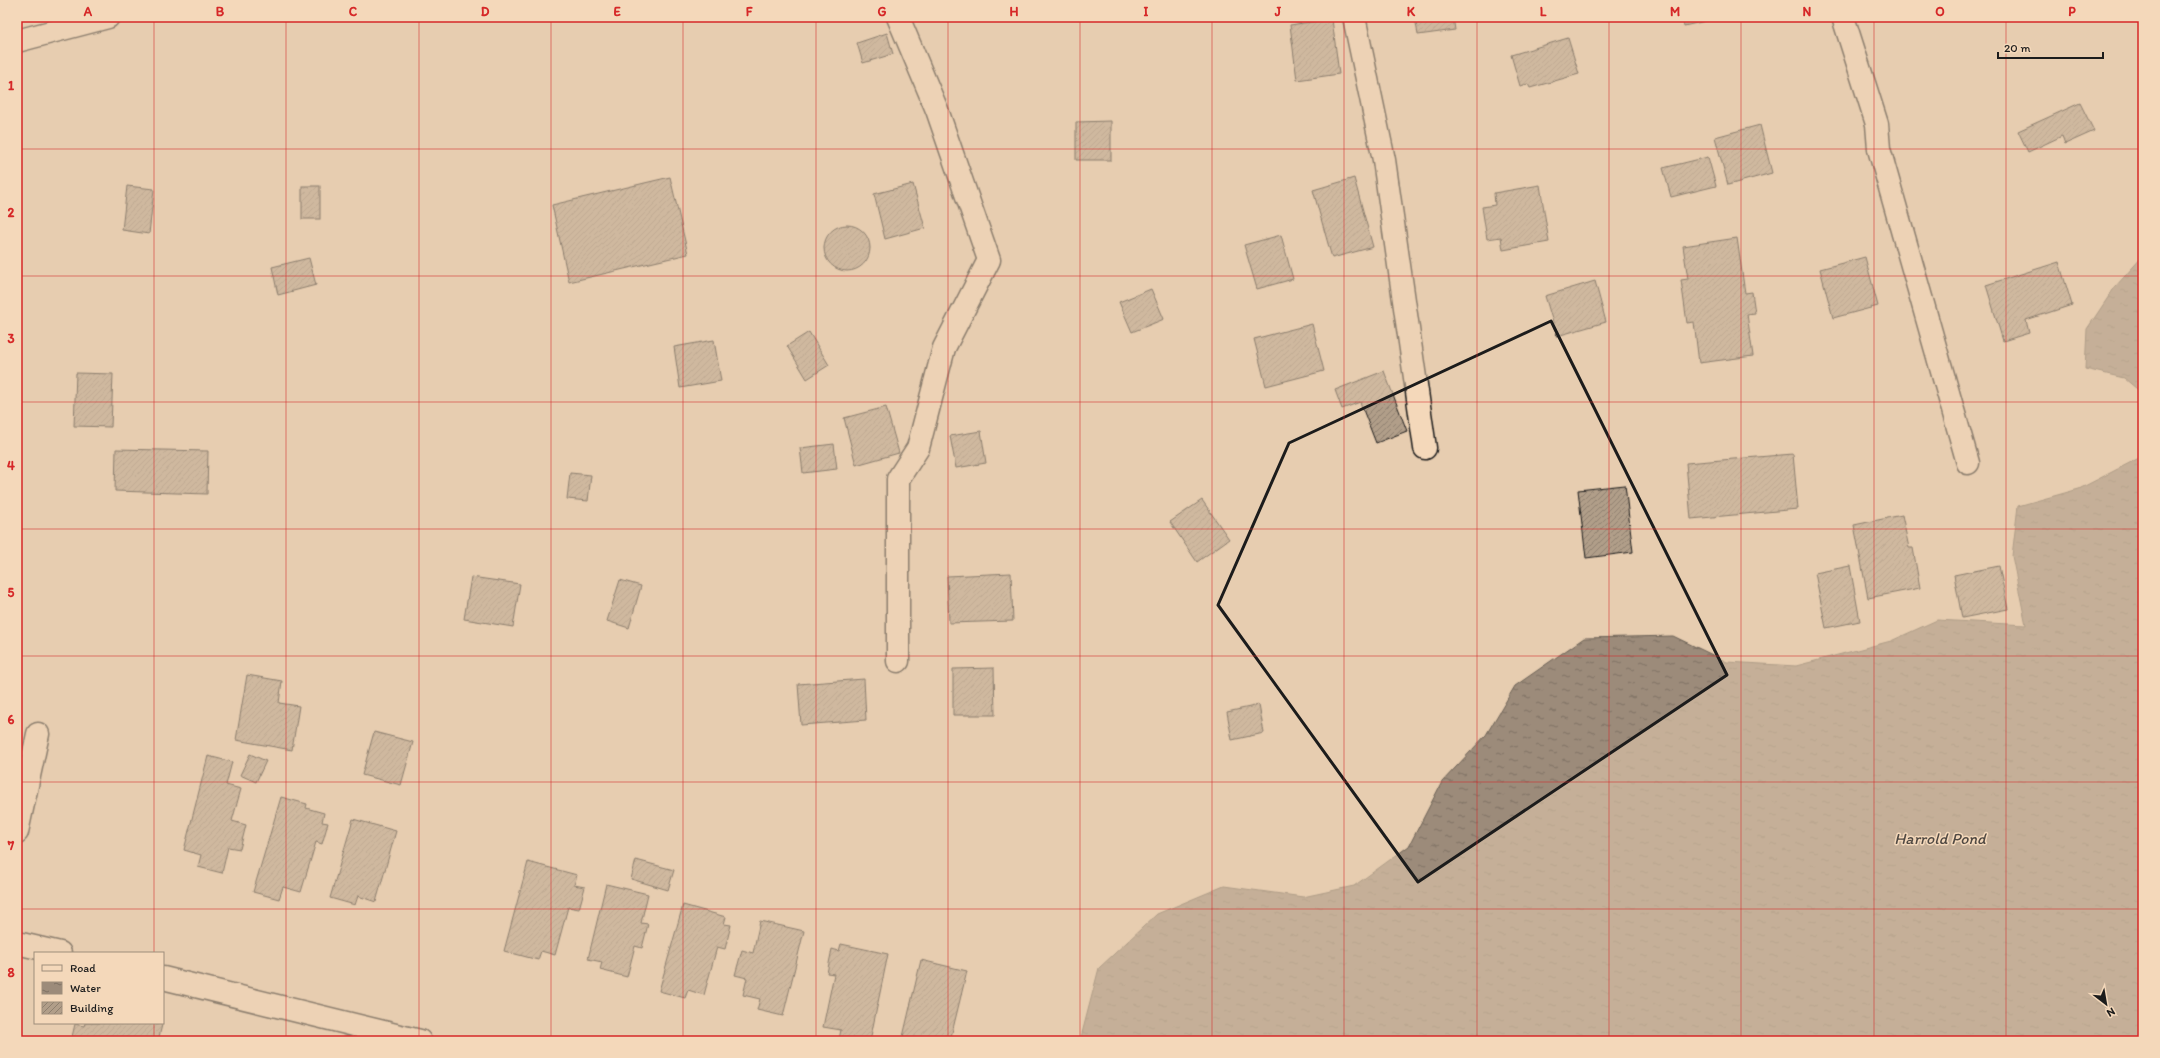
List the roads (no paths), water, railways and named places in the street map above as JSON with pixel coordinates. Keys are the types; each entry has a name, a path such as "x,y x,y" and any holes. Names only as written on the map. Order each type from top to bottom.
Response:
{"street":[{"path":"17,42 108,17"},
{"path":"898,17 937,110 989,260 944,348 918,448 898,479 898,661"},
{"path":"1354,17 1384,160 1425,448"},
{"path":"1843,17 1878,124 1879,149 1968,463"},
{"path":"17,832 38,734"},
{"path":"17,943 56,952"},
{"path":"164,978 407,1039"}],"water":[{"path":"2143,256 2143,394 2124,378 2085,369 2087,329 2115,287"},
{"name":"Harrold Pond","path":"2143,456 2143,1041 1080,1041 1099,968 1157,914 1224,886 1303,897 1354,886 1409,846 1442,782 1486,735 1515,686 1584,638 1673,636 1727,662 1796,666 1891,641 1937,620 2026,625 2012,556 2018,506 2079,489"}]}
